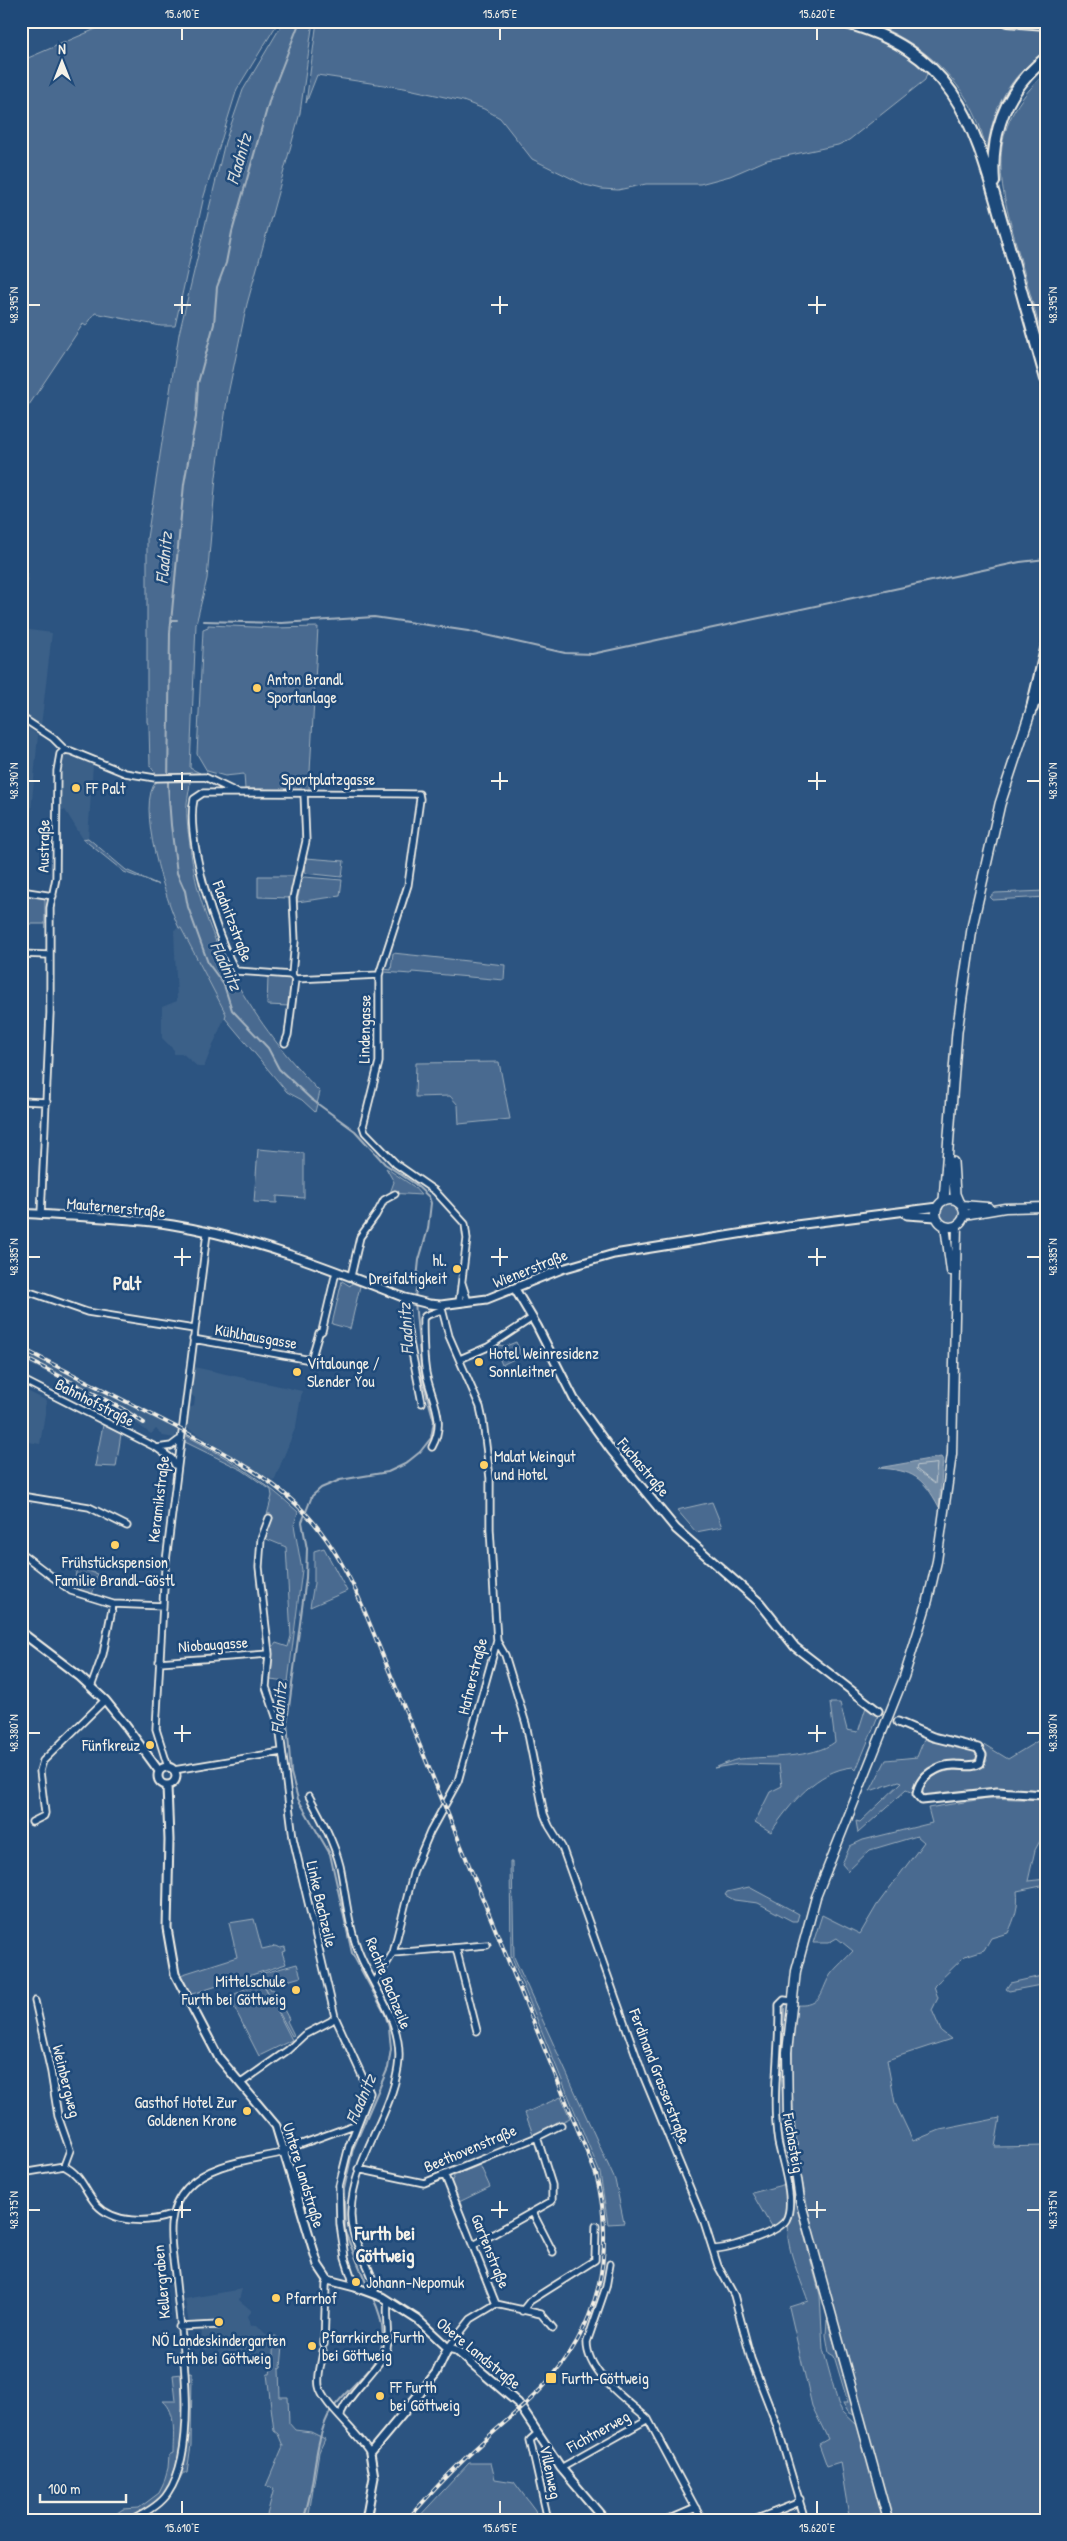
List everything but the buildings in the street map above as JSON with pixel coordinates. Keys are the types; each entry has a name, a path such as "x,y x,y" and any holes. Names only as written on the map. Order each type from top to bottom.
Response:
{"highway":[{"path":"839,21 866,29 895,42 918,58 940,78 958,100 971,125 998,208 1046,379"},
{"path":"1008,21 1046,24"},
{"path":"998,208 993,156 1000,120 1019,85 1046,58"},
{"path":"1032,708 1046,649"}],"main road":[{"path":"954,1289 945,1226 936,1217 941,1203 952,1125 960,1008 974,913 1000,804 1046,668"},
{"path":"1032,708 1046,680"},
{"path":"952,1125 955,1194 964,1215"},
{"path":"941,1203 1005,1208 1046,1207"},
{"path":"888,2520 808,2233 793,2166 786,2073 791,2001 800,1951 816,1897 904,1677 933,1576 945,1512 952,1454 955,1386 954,1289 956,1225 964,1215 1005,1208"},
{"path":"945,1226 956,1225"}],"street":[{"path":"21,717 53,738 65,750"},
{"name":"Sportplatzgasse","path":"65,750 125,773 153,778 206,777 237,793"},
{"name":"Austraße","path":"41,1214 47,1102 50,908 57,862 57,766 60,754 65,750"},
{"name":"Sportplatzgasse","path":"198,795 203,793 419,794"},
{"path":"285,1043 288,1035 295,941 293,898 306,841 304,793"},
{"name":"Lindengasse","path":"419,794 416,836 408,885 379,976 379,1062 363,1126 365,1132 396,1164 435,1191 461,1217 465,1224 467,1239 459,1303"},
{"name":"Fladnitzstraße","path":"198,795 192,804 196,845 205,892 236,971 293,977 379,976"},
{"path":"21,891 53,896"},
{"path":"21,954 49,954"},
{"path":"21,1101 47,1102"},
{"path":"351,1276 360,1237 384,1200 396,1194"},
{"name":"Wienerstraße","path":"207,1233 255,1243 351,1276 405,1298 441,1307 495,1297 562,1269 614,1254 788,1226 871,1216 941,1203"},
{"name":"Mauternerstraße","path":"21,1213 160,1224 207,1233"},
{"name":"Wienerstraße","path":"871,1216 936,1217"},
{"name":"Keramikstraße","path":"171,1768 156,1729 162,1606 179,1440 207,1233"},
{"name":"Kühlhausgasse","path":"193,1339 313,1359 336,1272"},
{"name":"Lindengasse","path":"462,1283 468,1302"},
{"path":"21,1289 87,1312 194,1329"},
{"name":"Fuchastraße","path":"515,1289 574,1399 611,1450 676,1529 760,1603 785,1637 878,1711"},
{"path":"405,1298 406,1322 422,1403"},
{"path":"432,1447 436,1440 439,1418 425,1370 422,1319 441,1307"},
{"name":"Hafnerstraße","path":"375,1982 393,1953 414,1870 430,1832 458,1781 497,1640 490,1530 490,1478 483,1421 480,1407 441,1307"},
{"path":"460,1359 488,1347 532,1318"},
{"name":"Bahnhofstraße","path":"21,1379 157,1448 172,1459 176,1466"},
{"path":"157,1448 171,1446 179,1440"},
{"path":"21,1496 88,1507 127,1526"},
{"name":"Linke Bachzeile","path":"269,1518 261,1539 259,1567 267,1621 269,1654 266,1687 277,1716 293,1838 335,2017 370,2092 345,2160 338,2196 345,2258 354,2286"},
{"path":"21,1553 71,1591 113,1604 162,1606"},
{"path":"91,1687 103,1654 113,1604"},
{"path":"21,1632 105,1700 160,1771 159,1781 167,1786 176,1780 171,1768"},
{"name":"Ferdinand Grasserstraße","path":"497,1640 505,1656 526,1724 544,1814 562,1847 643,2075 704,2222 718,2266 734,2295 751,2359 777,2426 805,2520"},
{"name":"Niobaugasse","path":"159,1662 269,1654"},
{"path":"32,1822 44,1816 45,1812 40,1771 43,1761 105,1700"},
{"path":"898,1722 932,1737 978,1748 982,1755 980,1763 975,1766 956,1765 936,1769 928,1775 918,1788 917,1794 922,1800 997,1792 1046,1795"},
{"path":"160,1771 281,1752"},
{"name":"Untere Landstraße","path":"167,1786 170,1840 168,1928 171,1960 180,1986 223,2063 272,2119 285,2151 310,2243 318,2265 328,2280"},
{"name":"Rechte Bachzeile","path":"309,1796 337,1856 360,1954 375,1982 395,2028 399,2066 389,2100 358,2169 352,2195 351,2228 373,2284 375,2294"},
{"path":"393,1953 487,1945"},
{"path":"456,1948 476,2031"},
{"name":"Fuchasteig","path":"713,2249 739,2244 780,2228 788,2215 788,2188 780,2154 774,2105 779,2005 784,2000 791,2001"},
{"name":"Weinbergweg","path":"35,2001 51,2072 58,2116 70,2150 64,2166"},
{"path":"241,2083 288,2050 304,2034 332,2021 335,2017"},
{"path":"22,2173 64,2166 81,2178 97,2204 113,2215 134,2220 150,2221 171,2215 187,2188 204,2175 217,2169 285,2151 357,2124"},
{"name":"Beethovenstraße","path":"358,2169 421,2183 445,2176 530,2138 538,2137 561,2125"},
{"path":"474,2245 548,2205 552,2201 554,2194 538,2137"},
{"name":"Gartenstraße","path":"445,2176 496,2304 471,2319 448,2348"},
{"path":"532,2213 553,2252"},
{"name":"Kellergraben","path":"132,2520 166,2496 174,2483 184,2442 186,2413 171,2215"},
{"path":"522,2311 530,2301 593,2263 597,2256 596,2226"},
{"name":"Fichtnerweg","path":"561,2468 648,2419 612,2386 595,2367 587,2349 587,2342 606,2287 610,2264"},
{"path":"324,2344 326,2285 328,2280 354,2286 375,2294"},
{"name":"Obere Landstraße","path":"375,2294 418,2320 448,2348 456,2350 500,2386 522,2408 561,2468 605,2520"},
{"path":"340,2415 343,2408 374,2372 387,2350 389,2341 388,2301"},
{"path":"496,2304 541,2314 553,2328"},
{"path":"179,2327 219,2325"},
{"path":"370,2454 430,2380 448,2348"},
{"path":"323,2351 319,2387 329,2404 340,2415 370,2454 374,2477 366,2520"},
{"path":"648,2419 702,2520"},
{"name":"Villenweg","path":"538,2433 530,2440 548,2520"},
{"path":"754,2520 795,2504 800,2499"},
{"path":"668,2520 696,2508"}],"shaded area":[{"path":"123,21 279,21 237,89 204,196 175,326 161,326 95,313 86,326 83,324 21,417 21,61 98,28"},
{"path":"284,21 313,21 300,113 247,304 228,394 216,477 207,579 196,624 190,768 200,773 157,775 150,766 149,726 147,722 147,538 179,334 225,142 243,90"},
{"path":"317,21 829,21 870,34 928,69 925,80 849,140 838,145 767,160 730,176 700,184 646,184 618,190 602,189 585,185 532,159 500,118 463,101 404,88 317,75 306,103"},
{"path":"863,21 941,21 1046,29 1046,51 1022,71 1005,94 994,120 987,150 978,121 967,100 944,70 930,57 898,35"},
{"path":"1046,73 1046,350 1006,203 1001,158 1004,136 1012,115 1026,94"},
{"path":"21,573 29,573 22,629 52,633 41,726 21,712"},
{"name":"Anton Brandl Sportanlage","path":"208,625 275,628 318,627 309,790 245,789 244,774 225,776 207,771 197,754 203,630 208,628"},
{"path":"21,723 38,735 24,889 21,888"},
{"path":"65,754 93,764 88,838 83,839 65,810 60,810 59,771 62,757"},
{"path":"157,781 190,781 187,808 188,829 196,880 205,914 218,947 234,979 253,1010 296,1066 320,1092 315,1112 302,1100 287,1092 225,1018 226,1014 181,928 179,928 161,876 151,830 149,809 151,792"},
{"path":"88,838 126,870 159,885 124,872 83,839"},
{"path":"306,858 344,861 342,877 304,873"},
{"path":"258,876 294,876 290,898 258,897"},
{"path":"304,877 342,880 340,896 297,902"},
{"path":"1046,891 1046,897 993,900 990,897 995,893"},
{"path":"21,894 45,898 45,924 21,924"},
{"path":"180,927 226,1014 204,1067 198,1067 183,1054 174,1054 174,1050 162,1038 162,1007 177,1001 174,930"},
{"path":"393,953 505,965 504,980 412,972 411,974 384,972 385,969 391,970"},
{"path":"268,977 288,978 291,981 289,1006 267,1005"},
{"path":"499,1062 510,1119 459,1124 458,1105 450,1096 415,1097 416,1063"},
{"path":"258,1149 304,1153 304,1198 277,1196 277,1203 254,1202"},
{"path":"386,1168 413,1186 421,1195 390,1193 394,1182"},
{"path":"950,1203 957,1206 960,1213 957,1220 950,1223 943,1220 940,1213 943,1206"},
{"path":"342,1281 350,1286 352,1283 360,1286 350,1329 332,1324"},
{"path":"516,1342 522,1355 502,1365 494,1345 506,1346"},
{"path":"21,1345 178,1426 175,1438 163,1436 156,1429 151,1434 111,1405 21,1360"},
{"path":"194,1367 302,1391 296,1426 274,1481 187,1428 189,1408 194,1406 195,1398 191,1394"},
{"path":"21,1388 47,1401 40,1444 24,1441 21,1461"},
{"path":"103,1425 121,1434 116,1467 95,1466"},
{"path":"185,1435 244,1469 272,1489 298,1512 294,1525 302,1570 288,1682 270,1680 273,1647 276,1643 288,1647 291,1636 286,1547 264,1538 273,1518 272,1515 267,1515 272,1496 271,1490 242,1470 183,1441"},
{"path":"712,1502 722,1527 696,1532 677,1510"},
{"path":"324,1548 347,1591 310,1607 314,1583 314,1551"},
{"path":"77,1567 97,1574 92,1596 73,1588"},
{"path":"830,1703 840,1703 847,1730 858,1732 866,1707 878,1717 856,1770 853,1767 840,1770 828,1774 816,1782 787,1810 771,1832 755,1822 770,1792 782,1786 779,1765 738,1764 714,1768 737,1760 802,1754 826,1747 835,1742"},
{"path":"1046,1736 1046,1792 987,1789 934,1797 924,1796 923,1791 928,1781 938,1774 954,1770 976,1769 982,1766 987,1761 983,1747 985,1745 1008,1759"},
{"path":"925,1737 976,1750 978,1758 973,1762 945,1763 928,1769 917,1782 913,1793 906,1790 858,1833 856,1821 860,1822 902,1782 899,1781 870,1791 886,1760 917,1757"},
{"path":"988,1798 1046,1800 1046,1830 1035,1850 1028,1881 1046,1879 1046,1885 1017,1891 1016,1912 1008,1933 991,1938 984,1950 965,1956 934,1986 938,1998 932,2010 941,2031 951,2039 887,2060 895,2103 913,2141 940,2130 1000,2118 995,2147 1046,2146 1046,2520 892,2520 816,2245 807,2206 795,2128 792,2089 796,2005 805,2005 816,2000 831,1974 853,1951 837,1938 828,1943 813,1943 822,1915 860,1934 877,1905 924,1842 917,1836 870,1850 848,1871 842,1864 850,1846 863,1840 932,1823 928,1808"},
{"path":"510,1862 512,1862 514,1957 615,2180 624,2223 608,2224 600,2173 511,1956"},
{"path":"749,1887 799,1914 797,1921 792,1921 758,1903 734,1900 725,1895 727,1892"},
{"path":"254,1919 262,1949 275,1946 285,1947 286,1951 282,1952 286,1964 189,1995 180,1975 237,1957 229,1923"},
{"path":"297,1964 301,1977 269,1986 271,1990 273,1989 289,2019 287,2021 294,2035 292,2036 263,1983 292,2040 259,2056 229,1997 263,1980 260,1974"},
{"path":"1046,1975 1046,1984 1009,1991 1006,1989 1010,1983"},
{"path":"785,2002 781,2072 785,2139 795,2201 820,2295 823,2349 838,2403 842,2411 858,2426 884,2520 878,2520 876,2514 849,2516 840,2462 827,2466 819,2444 828,2439 812,2406 789,2307 808,2301 789,2246 788,2224 790,2215 776,2110 781,2003"},
{"path":"561,2097 570,2118 537,2134 533,2134 525,2113"},
{"path":"480,2165 490,2187 459,2202 451,2183 454,2176"},
{"path":"786,2184 787,2209 783,2219 772,2228 752,2193"},
{"name":"NÖ Landeskindergarten Furth bei Göttweig","path":"242,2289 239,2300 252,2311 248,2316 251,2326 257,2325 272,2341 272,2356 220,2358 219,2349 203,2350 201,2325 189,2324 185,2299"},
{"path":"827,2320 856,2416 848,2412 843,2403 848,2403 834,2356 829,2353 826,2335"},
{"path":"276,2336 283,2345 281,2368 279,2369 280,2397 288,2397 289,2423 295,2430 311,2432 325,2439 319,2452 308,2520 267,2520 274,2488 266,2486 283,2446 278,2434 274,2431 267,2374 270,2374 273,2355 273,2345 270,2337"},
{"path":"192,2373 191,2445 187,2473 183,2473 177,2484 172,2483 159,2498 144,2510 126,2517 107,2520 123,2509 139,2508 159,2493 168,2468 169,2455 173,2453 174,2432 170,2412 163,2401 176,2401 173,2375"},
{"path":"469,2463 491,2463 495,2479 514,2482 535,2510 538,2520 416,2520"}],"water":[{"path":"941,1457 943,1460 939,1507 928,1489 916,1477 900,1471 878,1468"}],"waterway":[{"name":"Fladnitz","path":"300,21 270,98 232,232 226,263 217,287 214,324 198,383 196,417 184,484 170,633 168,785 171,825 177,873 185,891 188,907 208,963 224,985 232,1010 268,1048 279,1069 311,1099 355,1131 385,1164 415,1184 429,1197 431,1203 428,1229 419,1260 415,1298"},
{"path":"204,621 282,623 374,617 468,631 565,653 592,654 1020,562 1046,559"},
{"name":"Fladnitz","path":"172,620 177,620"},
{"name":"Fladnitz","path":"369,2290 345,2232 344,2189 353,2149 388,2068 391,2049 389,2027 385,2014 352,1953 330,1854 298,1799 291,1773 287,1722 306,1578 307,1549 302,1522 312,1496 321,1488 340,1480 388,1472 405,1464 420,1452 431,1438 434,1421 422,1378 415,1302"},
{"name":"Fladnitz","path":"303,2520 310,2494 319,2441 328,2416 333,2407 374,2363 382,2344 382,2325 372,2296"}],"tunnel":[{"path":"878,1711 898,1722"}],"railway":[{"path":"21,1348 174,1426 248,1468 299,1507 314,1523 335,1552 362,1605 596,2174 602,2203 603,2261 598,2288 589,2315 577,2340 562,2365 542,2388 457,2466 407,2520"},
{"path":"21,1356 121,1408 144,1423"}],"place":[{"name":"Anton Brandl Sportanlage","path":"257,688"},
{"name":"FF Palt","path":"76,788"},
{"name":"hl. Dreifaltigkeit","path":"457,1269"},
{"name":"Hotel Weinresidenz Sonnleitner","path":"479,1362"},
{"name":"Vitalounge / Slender You","path":"297,1372"},
{"name":"Malat Weingut und Hotel","path":"484,1465"},
{"name":"Frühstückspension Familie Brandl-Göstl","path":"115,1545"},
{"name":"Fünfkreuz","path":"150,1745"},
{"name":"Mittelschule Furth bei Göttweig","path":"296,1990"},
{"name":"Gasthof Hotel Zur Goldenen Krone","path":"247,2111"},
{"name":"Johann-Nepomuk","path":"356,2282"},
{"name":"Pfarrhof","path":"276,2298"},
{"name":"NÖ Landeskindergarten Furth bei Göttweig","path":"219,2322"},
{"name":"Pfarrkirche Furth bei Göttweig","path":"312,2346"},
{"name":"Furth-Göttweig","path":"551,2378"},
{"name":"FF Furth bei Göttweig","path":"380,2396"}],"district":[{"name":"Palt","path":"127,1283"},
{"name":"Furth bei Göttweig","path":"385,2244"}]}
